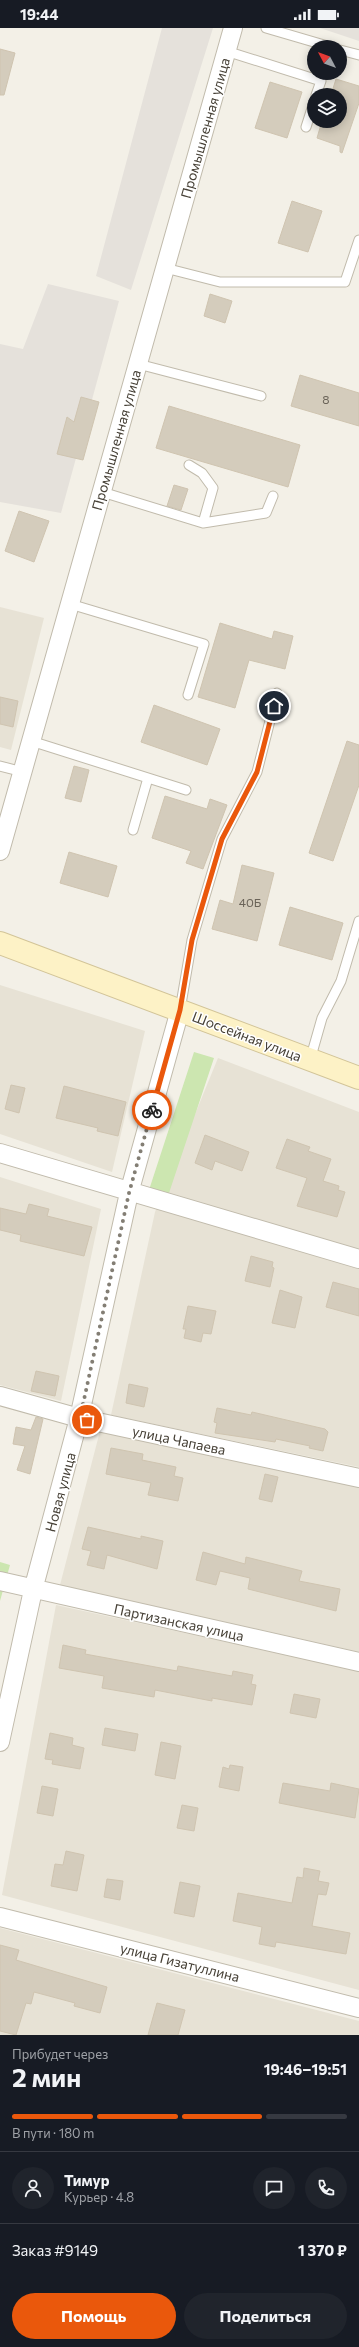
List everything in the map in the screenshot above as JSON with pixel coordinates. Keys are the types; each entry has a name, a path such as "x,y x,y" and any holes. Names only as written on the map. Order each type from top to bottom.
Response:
{"main road":[{"name":"Шоссейная улица","path":"0,943 359,1078"}],"street":[{"name":"Промышленная улица","path":"0,851 233,28"},
{"name":"Новая улица","path":"0,1742 33,1590 80,1418 129,1193 180,1010"},
{"path":"0,1153 129,1193 359,1259"},
{"name":"улица Чапаева","path":"0,1396 80,1418 359,1478"},
{"name":"Партизанская улица","path":"0,1581 33,1590 359,1662"},
{"name":"улица Гизатуллина","path":"0,1917 359,2008"}],"lane":[{"path":"266,28 307,40"},
{"path":"226,51 321,81 318,88"},
{"path":"347,52 359,55"},
{"path":"165,268 220,282 345,282 359,240"},
{"path":"138,364 261,396"},
{"path":"189,465 202,473 213,488 203,523"},
{"path":"102,492 203,523 266,513 273,496"},
{"path":"70,604 204,644 188,695"},
{"path":"180,1010 192,940 222,839 257,772 277,693"},
{"path":"31,741 186,790"},
{"path":"0,766 23,772"},
{"path":"133,830 148,778"},
{"path":"310,1060 322,1018 341,982 359,921"}],"shaded area":[{"path":"162,28 213,28 131,290 96,276"},
{"path":"320,28 359,28 359,41"},
{"path":"48,284 119,301 61,513 0,502 0,344 23,349"},
{"path":"0,607 44,618 11,750 0,747"},
{"path":"0,985 145,1031 112,1172 0,1134"},
{"path":"218,1058 359,1112 359,1467 111,1415 155,1212"},
{"path":"0,1177 101,1209 61,1401 0,1385"},
{"path":"100,1431 359,1487 359,1652 60,1585"},
{"path":"56,1605 359,1671 359,1990 2,1895"},
{"path":"0,1928 359,2021 359,2035 0,2035"}],"green space":[{"path":"194,1052 214,1058 168,1196 149,1190"},
{"path":"0,1562 10,1565 0,1601"}],"building":[{"path":"0,49 15,53 4,95 0,95"},
{"path":"336,80 359,86 359,103 342,153 340,152 340,146 317,138 320,128 347,128 347,88 333,88"},
{"path":"270,82 302,92 287,138 255,128"},
{"path":"292,201 322,211 308,252 278,243"},
{"path":"210,294 232,301 225,323 204,316"},
{"path":"300,375 359,393 359,426 291,406"},
{"path":"81,397 99,402 83,460 57,454 67,417 74,422"},
{"path":"169,406 300,445 288,487 156,448"},
{"path":"174,485 188,489 181,510 167,506"},
{"path":"19,511 49,521 34,562 5,551"},
{"path":"220,623 272,639 274,631 293,636 285,669 249,660 235,708 198,697"},
{"path":"0,697 18,701 13,727 0,724"},
{"path":"154,705 220,729 207,765 141,742"},
{"path":"347,741 359,745 359,785 333,861 309,853"},
{"path":"74,766 89,770 81,802 65,798"},
{"path":"165,796 207,809 210,799 227,805 203,869 186,863 191,851 152,838"},
{"path":"69,852 117,866 108,897 60,883"},
{"path":"242,865 274,873 257,941 212,929 220,900 233,904"},
{"path":"290,907 343,923 332,960 279,945"},
{"path":"11,1085 25,1088 19,1113 5,1109"},
{"path":"64,1086 126,1102 118,1136 97,1131 98,1128 56,1118"},
{"path":"205,1135 249,1152 242,1171 215,1161 212,1170 195,1163"},
{"path":"287,1139 310,1147 308,1151 331,1159 323,1181 339,1186 338,1190 345,1192 337,1217 297,1206 307,1178 276,1168"},
{"path":"29,1204 49,1209 47,1216 92,1227 84,1256 20,1241 21,1235 0,1230 0,1208 26,1214"},
{"path":"251,1256 273,1262 272,1267 274,1268 270,1287 245,1281"},
{"path":"333,1282 359,1289 359,1316 326,1307"},
{"path":"280,1290 302,1297 295,1328 272,1323"},
{"path":"188,1306 216,1311 211,1334 203,1333 201,1342 184,1338 186,1329 183,1329"},
{"path":"36,1371 59,1376 55,1396 31,1391"},
{"path":"129,1384 148,1388 144,1407 126,1403"},
{"path":"217,1408 251,1415 252,1412 325,1429 328,1432 323,1451 309,1448 310,1446 276,1439 275,1442 215,1433 217,1423 214,1422"},
{"path":"36,1417 43,1419 30,1474 17,1470 25,1446 13,1444 16,1427 31,1430"},
{"path":"111,1448 143,1454 142,1460 176,1467 174,1476 183,1478 178,1501 148,1495 151,1483 106,1474"},
{"path":"265,1474 278,1477 272,1502 259,1499"},
{"path":"88,1527 141,1539 141,1536 163,1541 157,1569 107,1555 104,1569 87,1565 91,1551 82,1549"},
{"path":"203,1552 245,1564 246,1557 302,1571 299,1581 340,1589 336,1611 248,1589 250,1578 220,1571 216,1585 196,1580"},
{"path":"63,1645 86,1650 85,1654 177,1671 178,1666 232,1676 233,1671 253,1675 251,1684 256,1685 252,1705 212,1698 212,1701 155,1690 154,1697 102,1688 104,1676 59,1668"},
{"path":"294,1694 320,1699 316,1718 290,1713"},
{"path":"105,1728 138,1734 135,1751 102,1745"},
{"path":"50,1733 73,1738 72,1745 84,1748 80,1769 52,1764 53,1760 45,1759"},
{"path":"161,1742 181,1746 175,1779 155,1775"},
{"path":"230,1765 243,1767 239,1791 219,1787 223,1767 229,1769"},
{"path":"283,1783 330,1791 331,1783 359,1789 355,1818 279,1803"},
{"path":"42,1786 58,1789 53,1816 37,1813"},
{"path":"182,1805 198,1808 194,1831 177,1828"},
{"path":"66,1851 84,1855 77,1891 51,1886 55,1864 63,1865"},
{"path":"304,1868 320,1871 318,1881 329,1883 326,1895 318,1894 312,1926 350,1933 346,1954 276,1942 275,1947 259,1944 262,1927 233,1921 238,1893 292,1903 297,1877 303,1878"},
{"path":"107,1879 123,1881 120,1900 104,1897"},
{"path":"180,1882 200,1886 194,1917 174,1913"},
{"path":"0,1945 19,1950 16,1960 107,1987 100,2013 74,2006 75,2003 34,1992 31,2004 26,2003 16,2035 0,2031"},
{"path":"157,2003 185,2010 178,2035 148,2035"}],"way so far":[{"path":"87,1420 80,1418 129,1193 152,1110"}],"route":[{"path":"152,1110 180,1010 192,940 222,839 257,772 274,706"}]}
